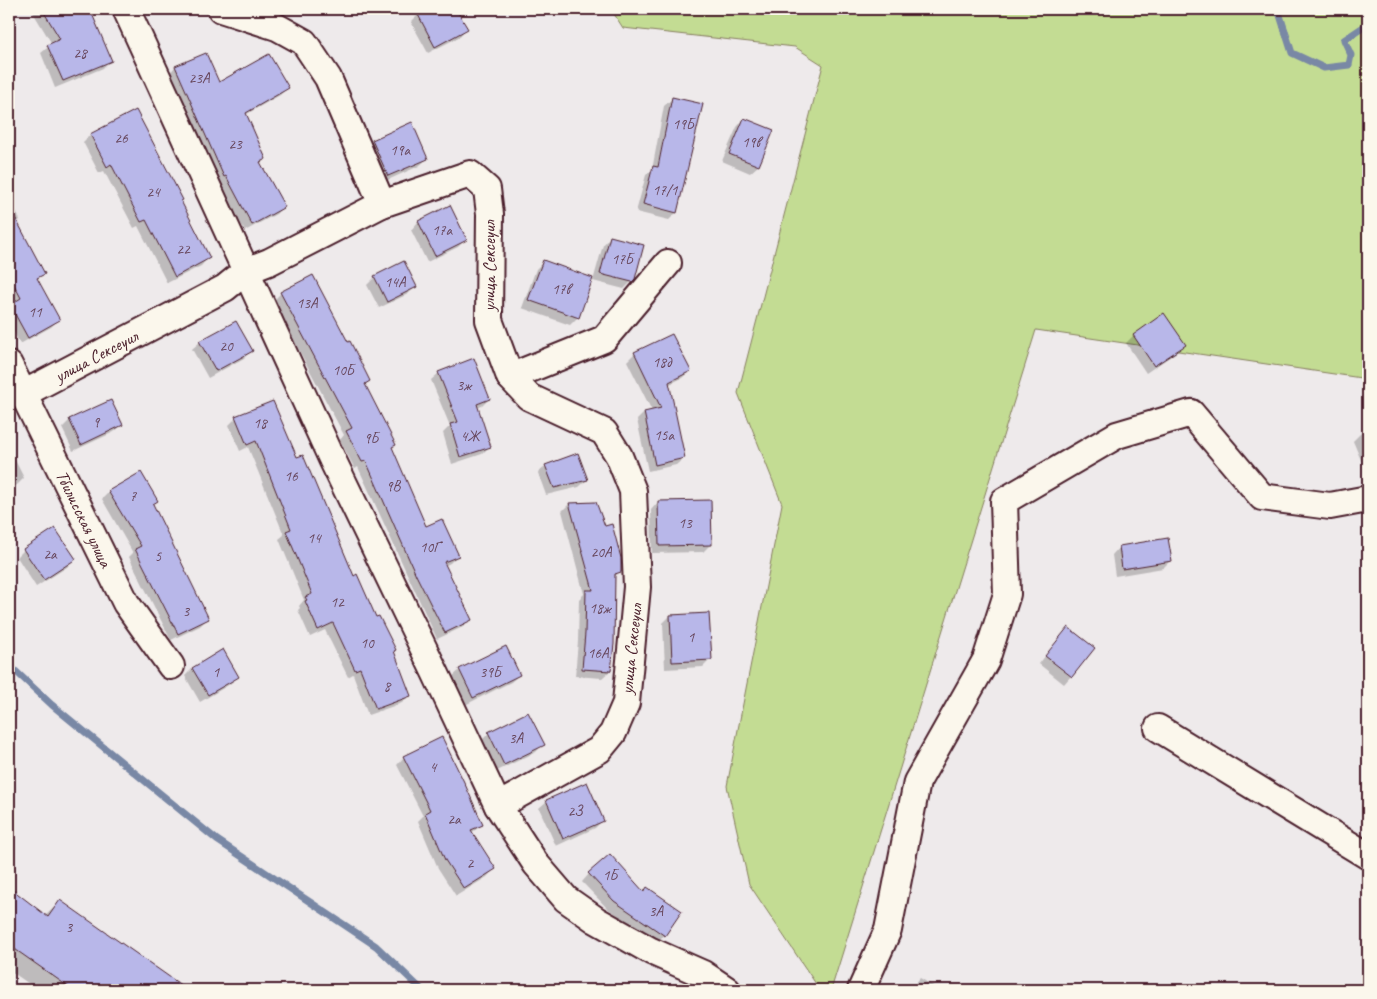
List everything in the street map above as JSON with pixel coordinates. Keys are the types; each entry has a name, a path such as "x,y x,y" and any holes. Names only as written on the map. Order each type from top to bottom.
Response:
{"street":[{"path":"126,9 333,460 498,806 536,864 566,899 596,920 651,951 703,974 727,990"},
{"path":"221,9 283,18 304,42 328,78 382,204"},
{"name":"улица Сексеуил","path":"23,394 224,288 246,271 269,262 382,204 470,174 487,189 490,214 489,320 510,377 529,397 604,432 619,456 633,491 637,587 626,703 613,733 599,750 498,806"},
{"path":"510,377 604,339 668,263"},
{"name":"Тбилисская улица","path":"9,365 126,603 171,666"},
{"path":"861,990 888,930 917,782 986,660 1008,594 1004,501 1117,435 1191,413 1262,497 1330,506 1368,498"},
{"path":"1158,728 1368,856"}],"green space":[{"path":"611,9 1368,9 1368,379 1036,330 831,990 820,990 749,884 727,786 782,504 738,393 823,65 795,47 623,28"}],"building":[{"path":"42,9 90,9 112,61 63,81 47,45 60,39"},
{"path":"415,9 456,9 468,29 435,47"},
{"path":"206,53 219,82 269,54 289,88 246,113 266,159 260,162 285,207 252,225 226,176 224,177 175,66"},
{"path":"672,97 703,104 677,213 643,204 653,166 658,167"},
{"path":"136,110 183,200 181,201 210,258 175,277 146,220 141,222 111,164 107,167 90,134"},
{"path":"744,118 774,130 759,166 729,154"},
{"path":"412,122 428,159 388,176 372,140"},
{"path":"450,205 467,240 435,256 418,221"},
{"path":"9,206 45,274 37,278 60,320 28,338 10,305 21,298 9,275"},
{"path":"610,236 644,245 635,279 632,282 600,274"},
{"path":"543,260 593,278 579,318 528,300"},
{"path":"404,261 417,287 387,302 374,276"},
{"path":"313,275 370,381 365,384 396,445 392,447 426,526 442,519 459,556 444,562 472,620 445,633 416,575 366,461 362,462 346,431 352,428 280,292"},
{"path":"1164,313 1186,345 1154,366 1133,335"},
{"path":"236,321 253,351 216,371 199,341"},
{"path":"672,334 691,371 669,382 685,458 655,465 644,412 661,408 634,352"},
{"path":"474,358 490,399 477,404 491,447 460,457 450,424 458,422 438,372"},
{"path":"111,400 123,425 81,445 69,419"},
{"path":"273,401 297,457 303,455 354,576 357,574 376,617 379,616 396,650 394,651 411,696 376,709 360,668 355,670 333,623 318,630 305,601 307,600 305,597 312,594 286,531 291,529 256,441 247,445 235,416"},
{"path":"578,453 588,480 554,488 545,465"},
{"path":"141,472 158,501 153,504 209,619 178,634 135,549 141,546 108,491"},
{"path":"711,500 712,545 659,546 658,501"},
{"path":"596,502 605,526 612,524 621,558 621,572 615,574 614,644 611,671 582,669 586,590 593,590 569,503"},
{"path":"55,528 76,559 44,580 23,549"},
{"path":"1168,538 1172,561 1122,569 1119,546"},
{"path":"709,613 712,660 672,662 670,615"},
{"path":"1068,627 1095,648 1072,677 1045,656"},
{"path":"506,646 520,675 473,698 459,669"},
{"path":"223,649 239,677 208,695 192,668"},
{"path":"528,712 545,745 504,765 488,732"},
{"path":"442,737 483,825 471,830 496,869 464,889 445,860 425,813 430,810 403,756"},
{"path":"587,782 604,821 563,839 546,800"},
{"path":"610,854 644,892 647,887 682,911 665,936 614,901 588,873"},
{"path":"9,887 48,917 60,900 188,990 73,990 9,945"}],"waterway":[{"path":"1278,9 1292,53 1324,68 1349,65 1351,55 1344,40 1368,24"},
{"path":"9,665 52,705 217,840 376,946 422,990"}]}
